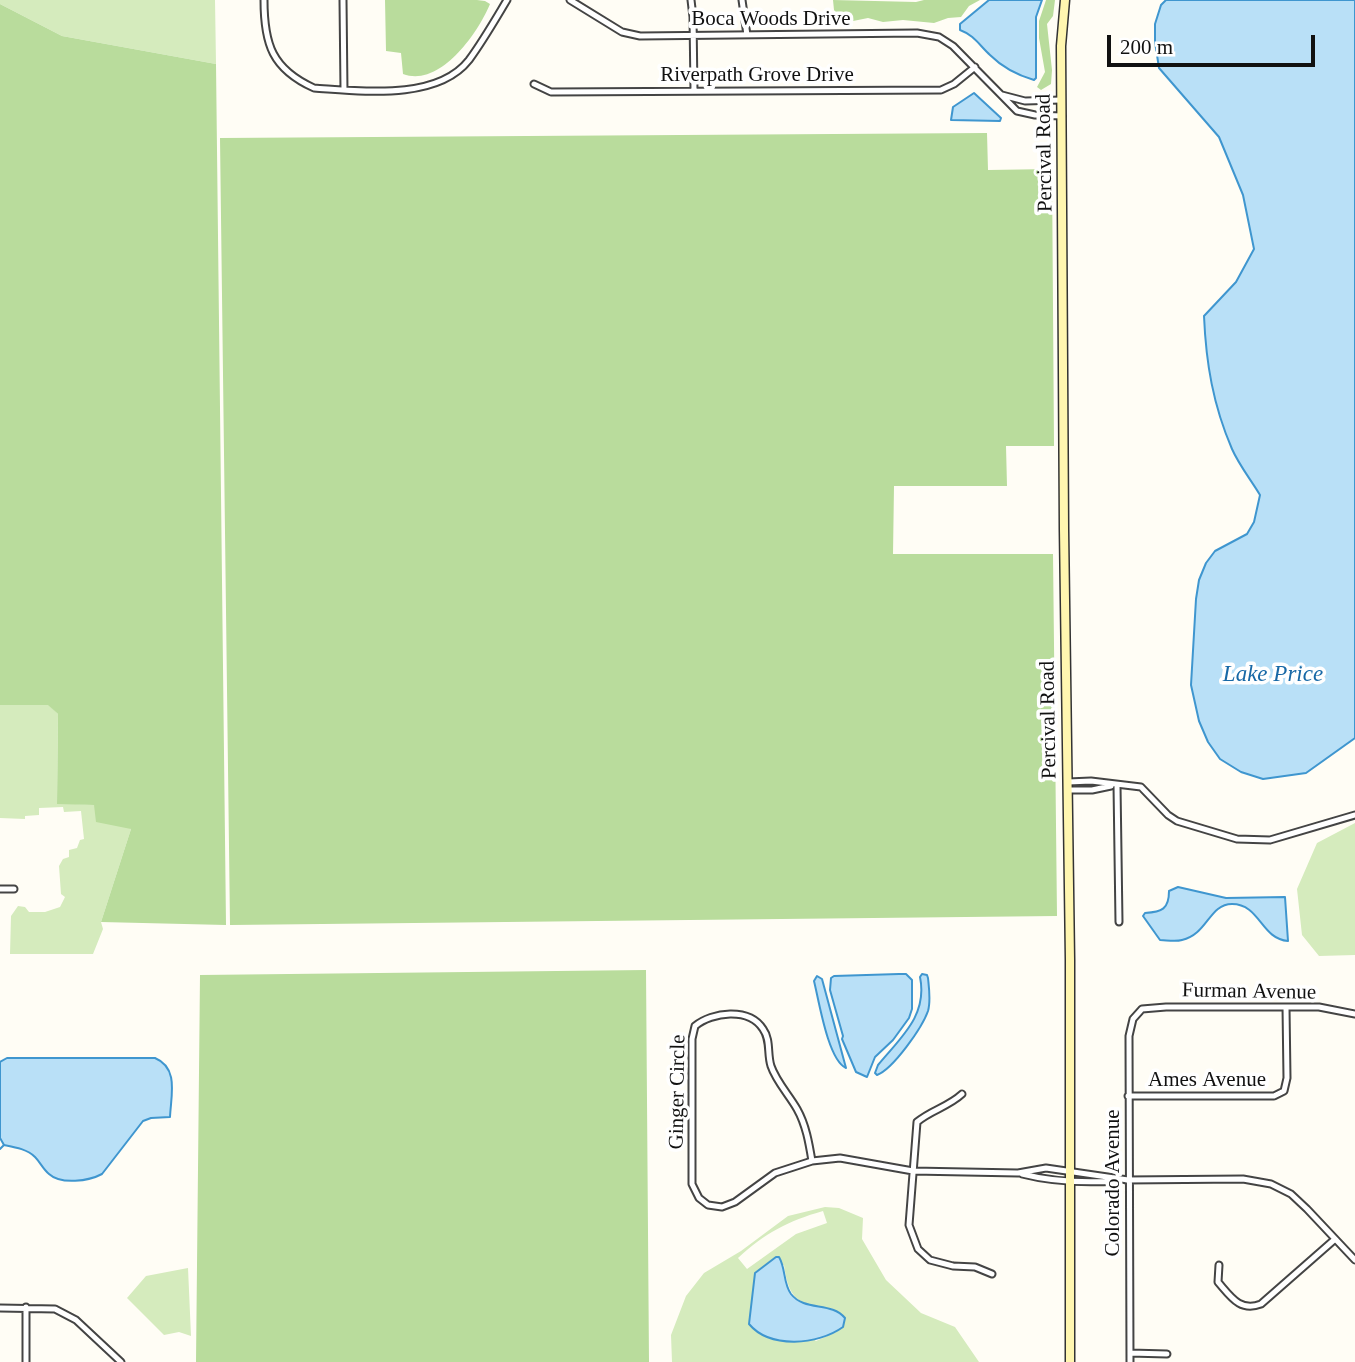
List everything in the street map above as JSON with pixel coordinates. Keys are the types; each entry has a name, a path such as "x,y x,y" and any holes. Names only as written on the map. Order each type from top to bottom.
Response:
{"street":[{"path":"264,0 266,37 279,63 290,75 314,88 344,90 409,90 444,80 467,62 507,0"},
{"path":"343,0 344,90"},
{"name":"Boca Woods Drive","path":"570,0 622,32 640,36 917,33 939,37 953,46 1017,111 1062,116"},
{"path":"691,0 694,91"},
{"path":"742,0 747,36"},
{"name":"Percival Road","path":"1065,0 1061,24 1070,960 1070,1362"},
{"name":"Riverpath Grove Drive","path":"534,84 551,92 941,90 954,84 975,67"},
{"path":"999,94 1025,101 1062,100"},
{"path":"1085,782 1085,790"},
{"path":"1068,786 1085,782 1140,787 1177,821 1237,839 1270,839 1355,815"},
{"path":"1068,786 1085,790 1117,785"},
{"path":"1117,785 1119,922"},
{"path":"0,889 14,889"},
{"name":"Ames Avenue","path":"1128,1096 1274,1096 1284,1091 1287,1078 1286,1007"},
{"name":"Furman Avenue","path":"1142,1009 1318,1007 1355,1014"},
{"name":"Colorado Avenue","path":"1130,1362 1129,1036 1133,1019 1142,1009"},
{"name":"Ginger Circle","path":"716,1015 741,1015 754,1019 763,1028 771,1067 798,1110 807,1131 812,1161 775,1173 735,1202 722,1207 708,1205 699,1198 692,1184 692,1039 695,1026 705,1018 716,1015"},
{"path":"962,1094 949,1105 930,1111 917,1122 909,1225 918,1249 930,1260 953,1266 975,1267 992,1274"},
{"path":"812,1161 840,1158 913,1171 1018,1173 1046,1168 1128,1180"},
{"path":"1018,1173 1042,1179 1069,1181 1244,1179 1271,1184 1291,1194 1355,1260"},
{"path":"1219,1265 1218,1282 1235,1303 1251,1308 1261,1304 1335,1240"},
{"path":"26,1307 26,1362"},
{"path":"0,1308 55,1309 76,1320 121,1362"},
{"path":"1130,1353 1167,1354"}],"green space":[{"path":"0,0 215,0 216,64 62,36 0,4"},
{"path":"385,0 477,0 490,4 477,29 456,55 431,73 417,76 403,74 401,53 386,51"},
{"path":"833,0 980,0 969,6 961,17 934,23 903,20 883,22 868,18 853,21 838,15 834,10"},
{"path":"1046,0 1055,0 1053,16 1047,24 1052,70 1051,84 1041,90 1037,87 1045,72 1039,21"},
{"path":"0,4 62,36 216,64 226,925 101,922 131,829 96,822 94,805 57,804 58,714 48,705 0,705"},
{"path":"987,133 988,170 1052,169 1054,446 1006,446 1007,486 894,486 893,554 1053,554 1057,916 230,925 220,138"},
{"path":"0,705 49,705 58,714 57,803 94,805 131,829 101,922 103,929 93,954 10,954 11,916 18,906 25,907 29,912 45,912 60,907 65,897 61,894 59,866 63,859 69,857 69,850 77,848 80,840 84,839 81,811 64,812 63,807 39,808 39,815 25,816 25,819 0,818"},
{"path":"1355,823 1355,955 1319,956 1302,935 1297,889 1317,843"},
{"path":"646,970 649,1362 196,1362 200,975"},
{"path":"825,1207 839,1208 863,1218 862,1239 886,1280 921,1313 955,1327 979,1362 672,1362 671,1335 686,1296 704,1273 741,1251 788,1216","holes":["823,1211 827,1223 796,1234 747,1269 738,1258 778,1229","784,1265 789,1287 798,1299 804,1303 834,1309 836,1332 816,1341 755,1282 755,1273"]},
{"path":"188,1268 191,1336 179,1332 164,1335 127,1298 146,1276"}],"water":[{"path":"989,0 1042,0 1036,17 1034,80 1005,67 960,30 960,24"},
{"name":"Lake Price","path":"1166,0 1355,0 1355,738 1306,773 1263,779 1241,772 1220,759 1208,742 1199,721 1191,685 1199,580 1215,551 1247,534 1254,522 1260,495 1235,455 1225,433 1209,367 1204,316 1236,282 1254,249 1243,195 1219,137 1159,68 1155,24 1161,5"},
{"path":"974,93 1001,118 1000,121 951,120 953,107"},
{"path":"1178,887 1226,898 1285,897 1288,941 1272,934 1249,909 1232,904 1218,909 1191,937 1179,941 1160,940 1143,916 1166,906 1169,891"},
{"path":"906,974 912,980 912,1009 909,1018 893,1040 875,1057 867,1077 856,1072 842,1039 830,990 831,978"},
{"path":"922,974 927,975 930,994 925,1018 899,1057 877,1075 875,1073 878,1065 903,1036 916,1015 920,1003"},
{"path":"817,976 822,979 846,1068 834,1054 829,1042 814,981"},
{"path":"7,1058 155,1058 168,1068 171,1075 170,1117 143,1121 102,1174 90,1179 61,1180 47,1172 32,1154 4,1145 0,1138 0,1062"},
{"path":"779,1257 791,1294 803,1303 839,1313 845,1318 843,1327 821,1338 794,1342 769,1338 749,1324 755,1273"}],"waterway":[{"path":"0,1149 4,1145"}]}
